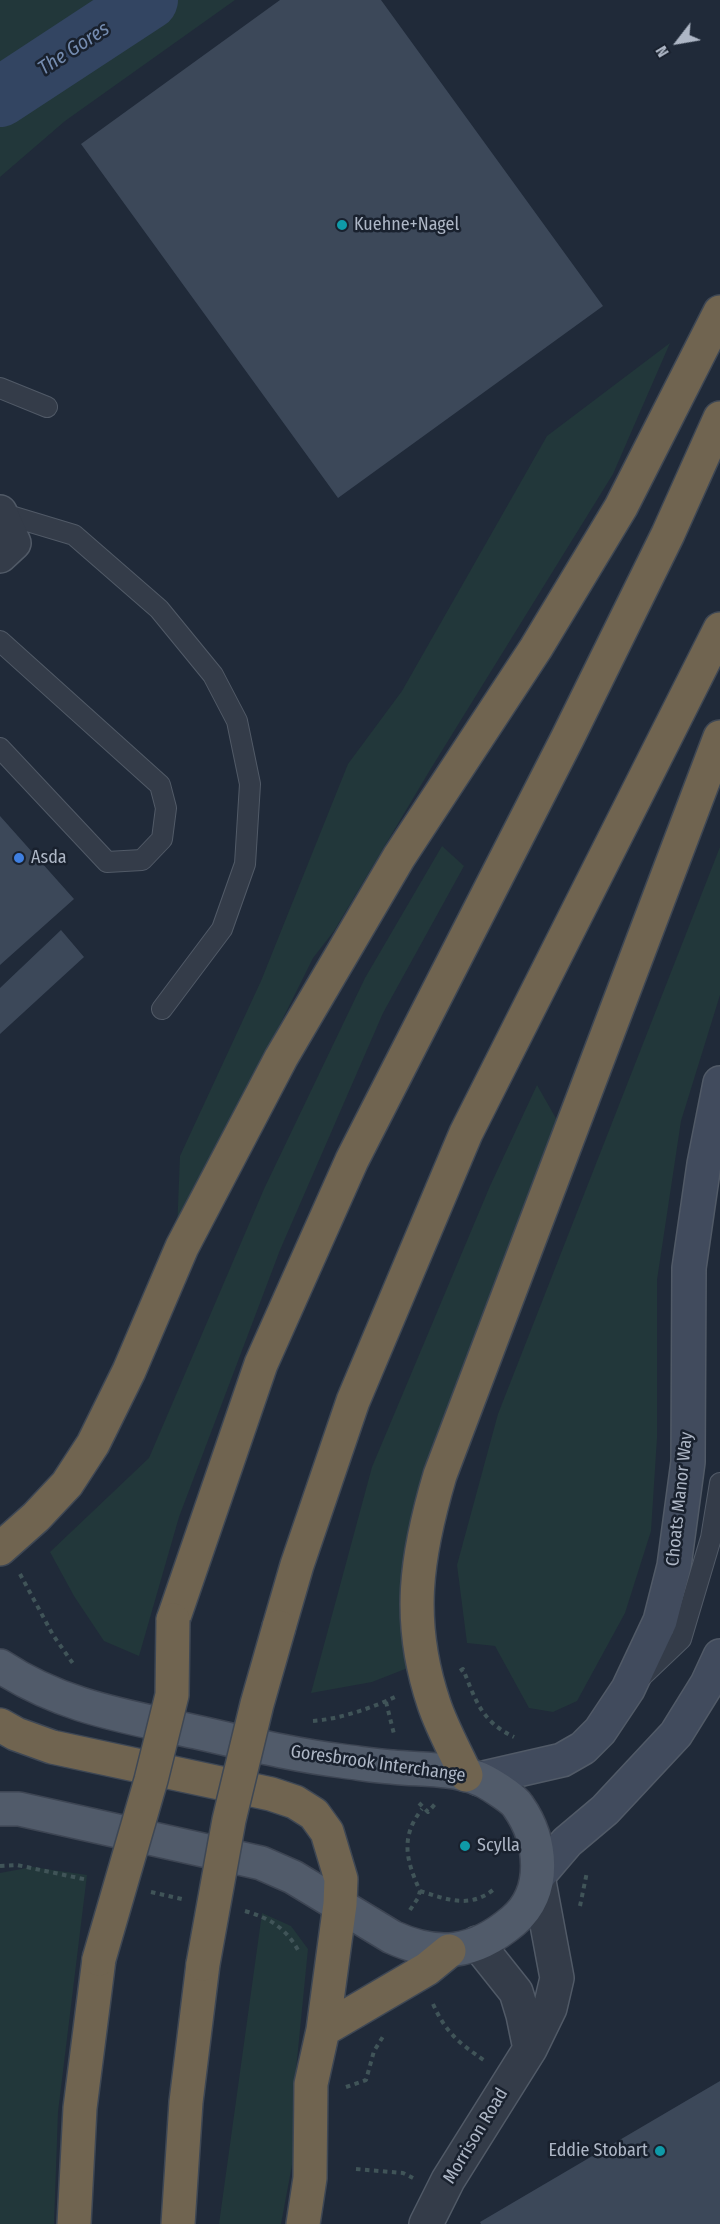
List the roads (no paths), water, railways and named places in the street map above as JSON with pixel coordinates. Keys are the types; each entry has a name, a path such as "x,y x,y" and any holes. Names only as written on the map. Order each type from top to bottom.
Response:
{"highway":[{"path":"0,1549 36,1517 67,1484 93,1444 129,1371 182,1247 281,1058 399,857 536,648 621,507 720,312"},
{"path":"74,2224 80,2108 99,1959 152,1780 172,1695 173,1620 261,1364 352,1160 567,739 668,534 720,418"},
{"path":"178,2224 186,2102 203,1964 229,1820 257,1704 297,1564 353,1401 466,1133 720,629"},
{"path":"473,1777 435,1705 420,1651 417,1577 426,1524 448,1454 720,737"},
{"path":"0,1725 16,1734 52,1747 271,1794 295,1802 314,1814 327,1832 341,1878 340,1904 323,2030 311,2084 310,2178 303,2224"},
{"path":"323,2030 463,1947"}],"main road":[{"name":"Goresbrook Interchange","path":"0,1666 30,1685 63,1700 100,1710 306,1757 473,1777 517,1804 532,1833 538,1876 532,1897 521,1915 491,1937 463,1947"},
{"path":"0,1809 19,1809 261,1863 293,1877 392,1937 406,1943 463,1947"}],"street":[{"path":"0,556 14,543 1,513"},
{"name":"Choats Manor Way","path":"473,1777 562,1760 583,1748 600,1731 628,1689 660,1621 674,1566 688,1462 689,1268 704,1164 720,1083"},
{"path":"538,1876 567,1842 605,1810 676,1734 707,1684 720,1656"},
{"name":"Morrison Road","path":"426,2224 448,2180 530,2049 550,2008 557,1978 538,1876"},
{"path":"463,1947 516,1992 530,2049"}],"lane":[{"path":"0,388 47,407"},
{"path":"1,513 74,535 159,609 213,675 237,721 250,784 245,864 222,929 162,1009"},
{"path":"0,641 160,784 166,808 162,839 142,860 107,862 0,748"},
{"path":"628,1689 681,1639 711,1538 720,1483"}],"waterway":[{"name":"The Gores","path":"0,97 148,0"}],"place":[{"name":"Kuehne+Nagel","path":"342,225"},
{"name":"Asda","path":"19,858"},
{"name":"Scylla","path":"465,1846"},
{"name":"Eddie Stobart","path":"660,2151"}]}
